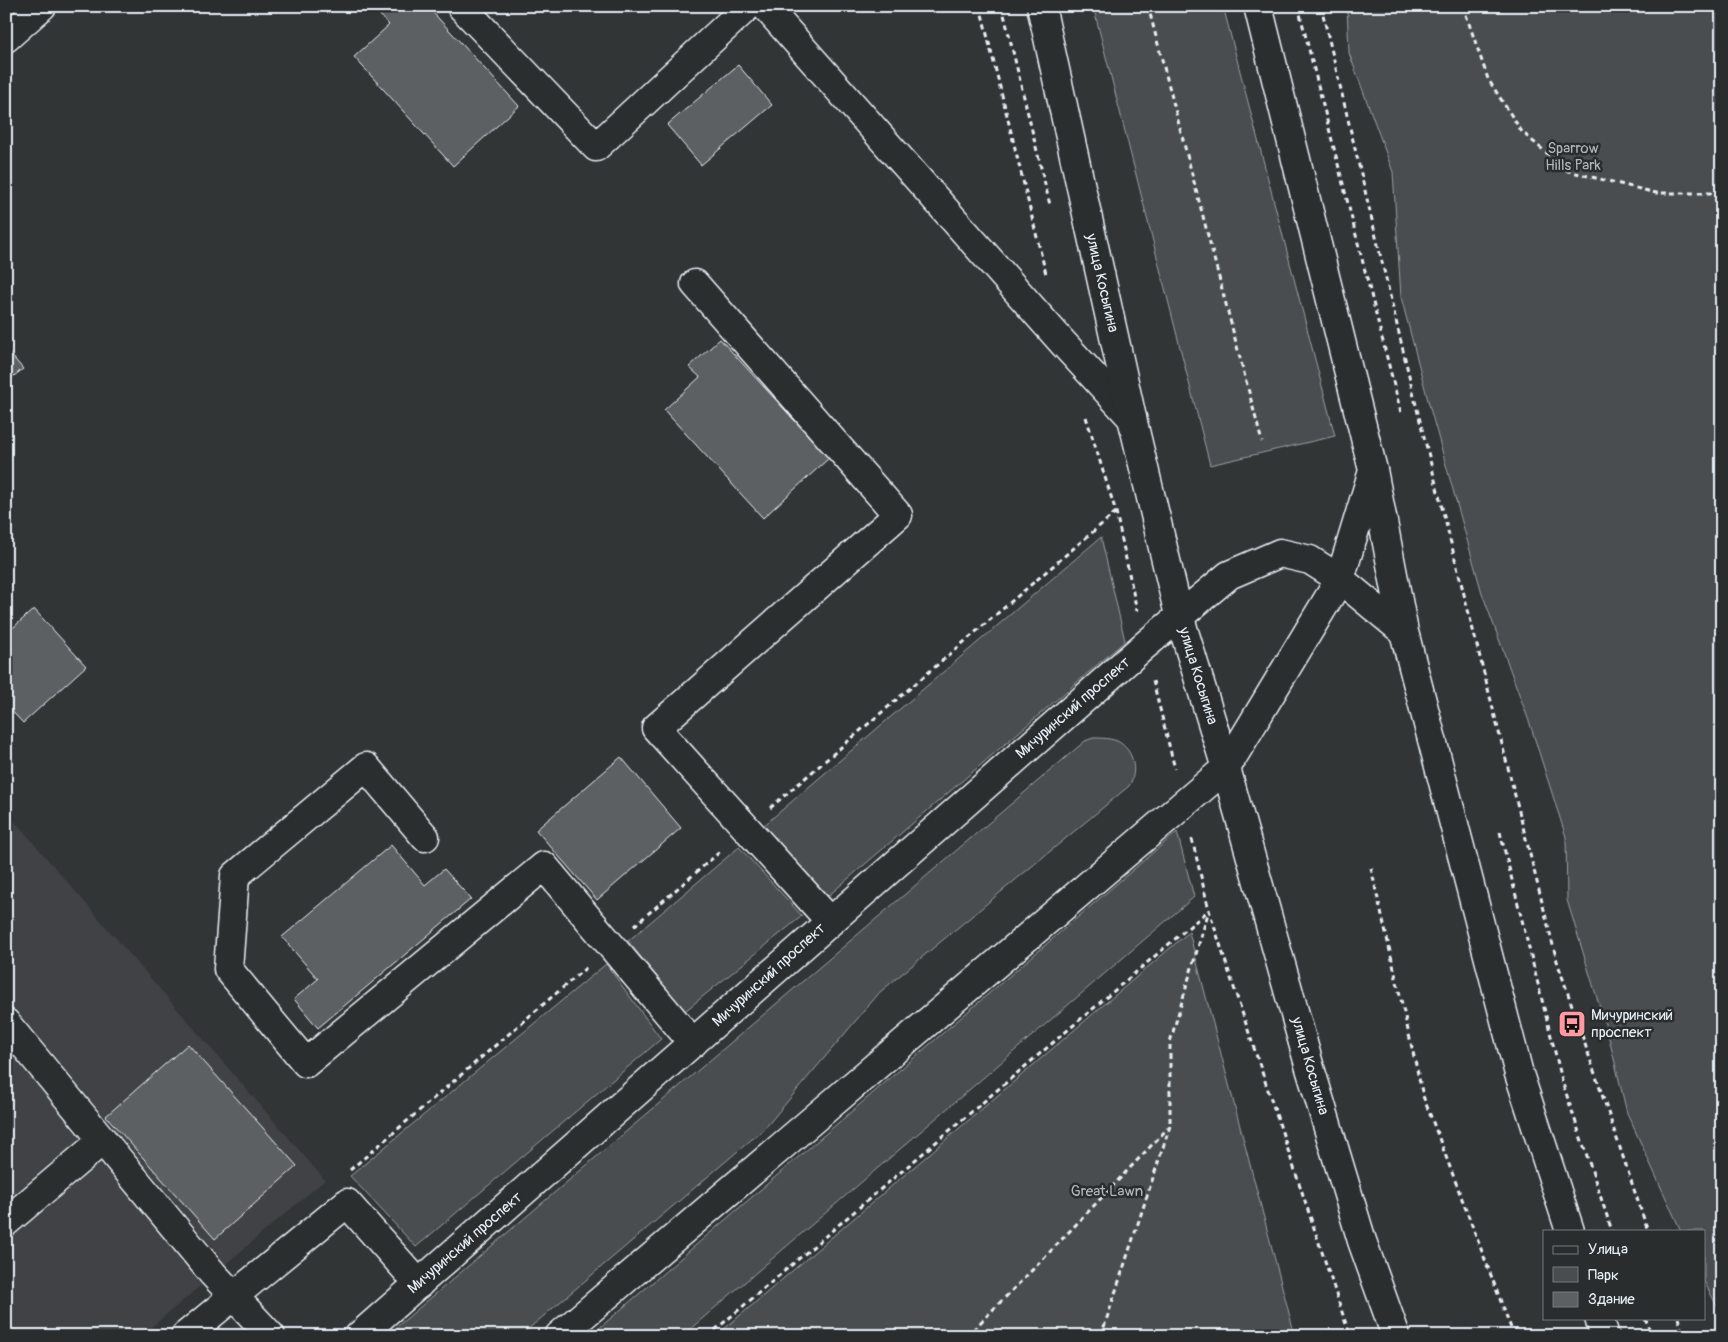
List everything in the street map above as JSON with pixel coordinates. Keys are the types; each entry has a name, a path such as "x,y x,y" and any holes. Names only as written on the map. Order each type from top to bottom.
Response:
{"main road":[{"path":"6,38 42,6"},
{"path":"461,6 596,147 748,6"},
{"path":"765,6 1063,343 1132,418"},
{"name":"улица Косыгина","path":"1041,6 1132,418 1180,615 1226,768 1310,1068 1362,1241 1396,1336"},
{"path":"1258,6 1373,470 1404,632 1519,1074 1570,1230"},
{"path":"696,284 898,515 656,728 830,921"},
{"path":"559,1336 1226,768 1340,579 1373,470"},
{"name":"Мичуринский проспект","path":"359,1336 1144,646 1230,575 1280,554 1310,560 1340,579 1404,632"},
{"path":"425,837 366,767 235,876 228,969 306,1063 544,866 693,1043"},
{"path":"6,1023 207,1267 271,1336"},
{"path":"6,1222 103,1140"},
{"path":"185,1336 347,1203 419,1284"},
{"path":"1600,1320 1606,1336"}],"path":[{"path":"980,6 1046,276"},
{"path":"1002,6 1050,208"},
{"path":"1148,6 1262,442"},
{"path":"1298,6 1401,413"},
{"path":"1321,6 1417,409 1557,961 1648,1230"},
{"path":"1463,6 1488,78 1522,132 1568,171 1656,193 1722,193"},
{"path":"1083,409 1116,512 1144,646 1209,910 1350,1336"},
{"path":"1500,832 1563,1084 1612,1230"},
{"path":"1371,868 1423,1096 1514,1336"},
{"path":"1101,1336 1170,1126 1170,1042 1209,910"},
{"path":"708,1336 1209,910"},
{"path":"967,1336 1170,1126"},
{"path":"1645,1320 1652,1336"},
{"path":"1679,1320 1684,1334"}],"shaded area":[{"path":"6,811 325,1180 141,1336 6,1336"}],"green space":[{"path":"1093,6 1223,6 1335,436 1210,465"},
{"name":"Sparrow Hills Park","path":"1347,6 1722,6 1722,1316 1706,1285 1706,1230 1681,1230 1627,1113 1608,1034 1567,900 1566,837 1530,724 1482,593 1401,297 1393,172 1349,53"},
{"path":"1101,537 1125,641 828,896 762,827"},
{"path":"1093,738 1117,741 1127,749 1131,755 1134,768 1129,786 880,992 765,1128 520,1336 386,1336 1085,741"},
{"path":"1177,832 1194,897 682,1336 590,1336"},
{"path":"739,847 802,916 685,1011 628,941"},
{"name":"Great Lawn","path":"1189,932 1295,1336 716,1336"},
{"path":"606,964 661,1039 416,1247 350,1176"}],"building":[{"path":"387,6 427,6 519,106 453,166 354,57 389,25 379,14"},
{"path":"738,65 772,105 701,165 667,125"},
{"path":"720,339 829,458 763,518 664,410 700,377 689,367"},
{"path":"6,349 23,369 6,382"},
{"path":"34,609 86,666 23,723 6,705 6,634"},
{"path":"621,757 681,828 597,900 536,830"},
{"path":"391,845 425,885 444,869 471,899 318,1028 294,999 318,979 282,937"},
{"path":"188,1044 297,1166 215,1239 106,1116"}],"place":[{"name":"Мичуринский проспект","path":"1572,1024"}]}
